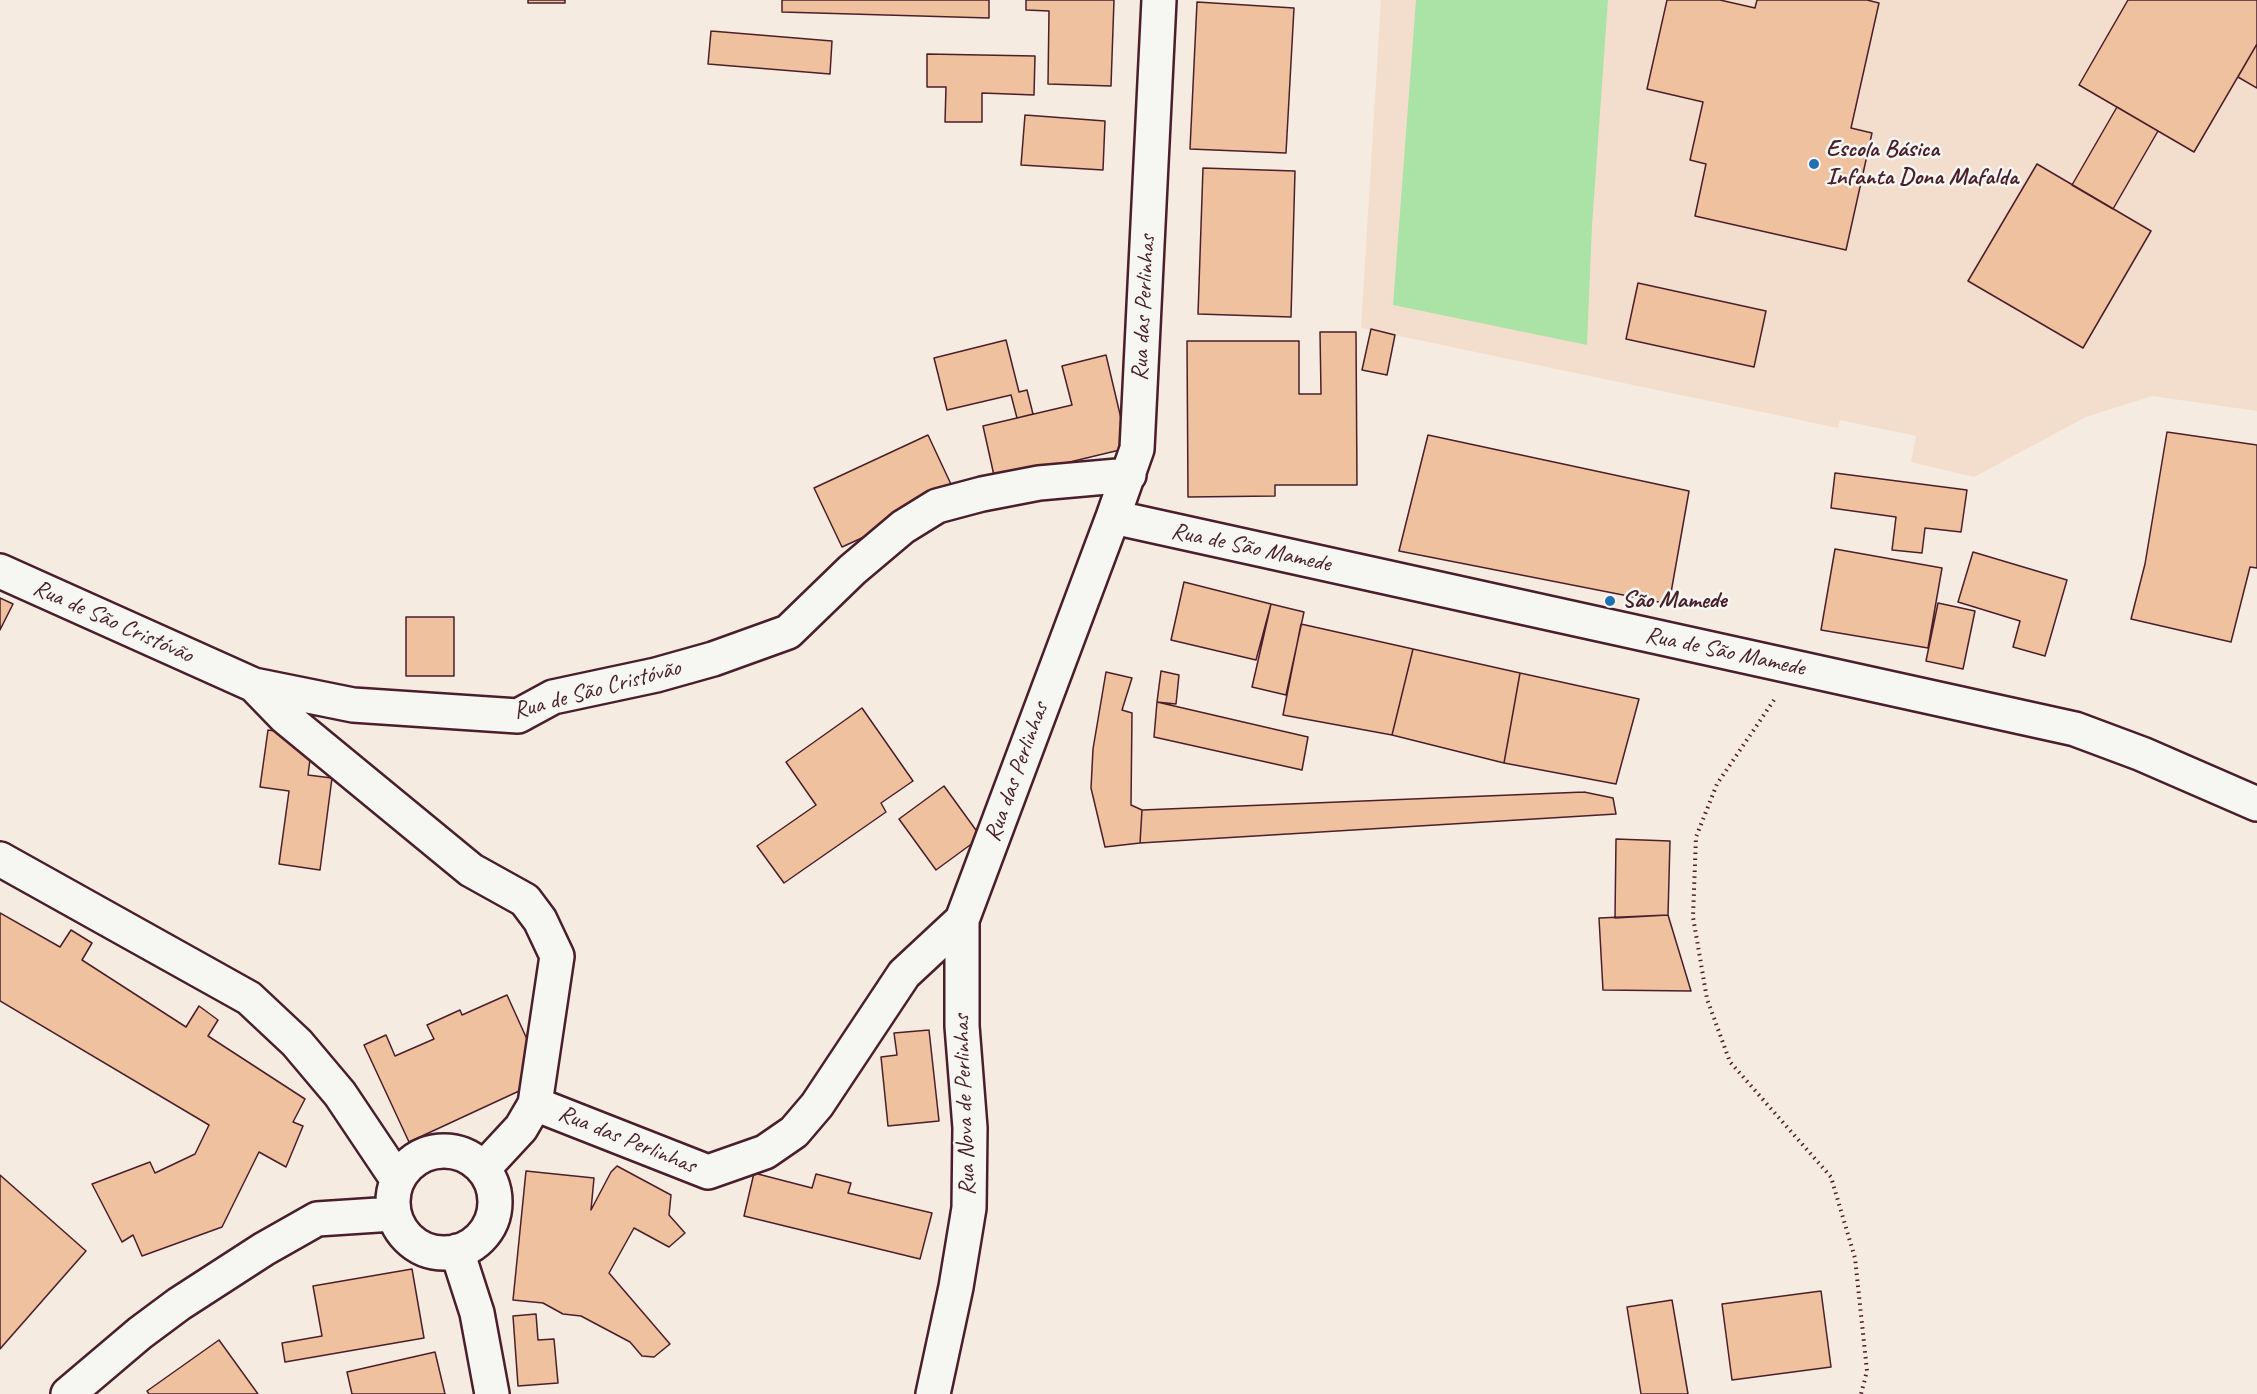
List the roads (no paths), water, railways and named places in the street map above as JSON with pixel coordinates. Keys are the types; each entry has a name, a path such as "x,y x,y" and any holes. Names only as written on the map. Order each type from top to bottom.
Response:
{"street":[{"name":"Rua das Perlinhas","path":"483,1169 521,1128 535,1104 708,1172 765,1152 794,1132 817,1105 904,974 962,920 1137,449 1159,0"},
{"name":"Rua de São Cristóvão","path":"0,571 254,685 353,705 518,716 553,697 713,659 788,632 852,570 903,526 937,506 982,494 1039,483 1129,475"},
{"name":"Rua de São Mamede","path":"1113,517 2075,729 2142,754 2257,804"},
{"path":"254,685 285,717 471,870 525,900 540,920 557,956 535,1104"},
{"path":"0,859 249,998 297,1043 340,1094 398,1179"},
{"name":"Rua Nova de Perlinhas","path":"933,1394 956,1287 969,1208 970,1128 962,1026 962,920"},
{"path":"435,1151 453,1151 470,1157 483,1169 492,1185 495,1203 491,1221 482,1236 468,1247 457,1251 439,1252 422,1248 407,1238 393,1214 393,1196 398,1179 408,1164 418,1157 435,1151"},
{"path":"68,1394 140,1333 179,1304 264,1249 317,1219 393,1214"},
{"path":"457,1251 477,1313 492,1394"}],"place":[{"name":"Escola Básica Infanta Dona Mafalda","path":"1814,164"},
{"name":"São Mamede","path":"1610,601"}]}
